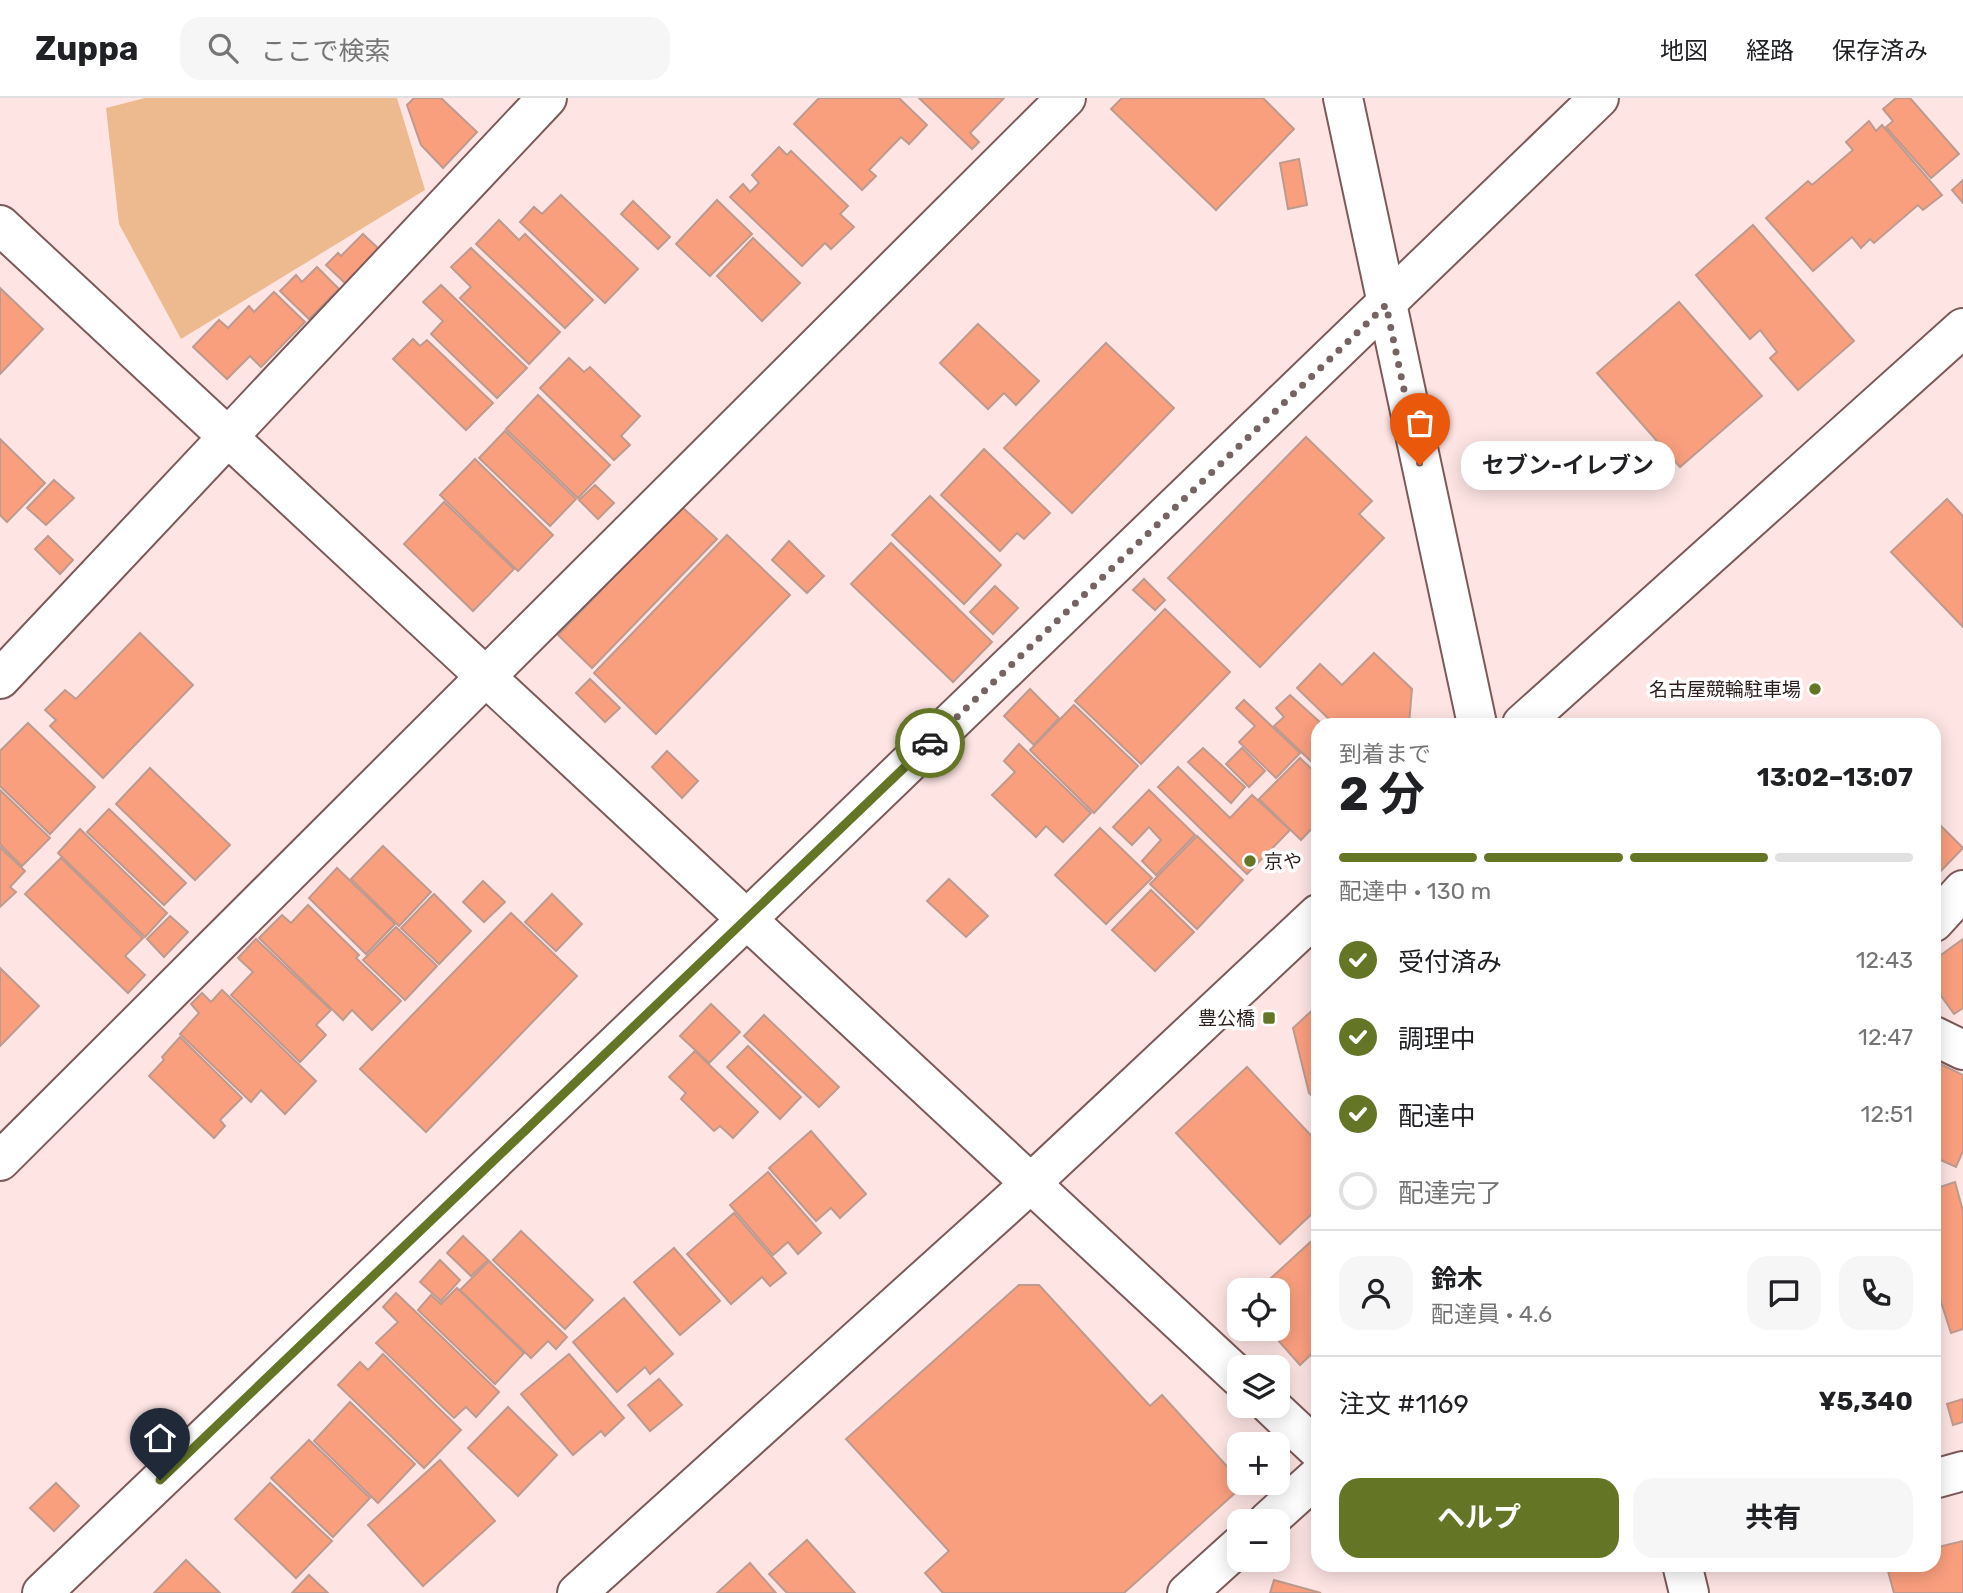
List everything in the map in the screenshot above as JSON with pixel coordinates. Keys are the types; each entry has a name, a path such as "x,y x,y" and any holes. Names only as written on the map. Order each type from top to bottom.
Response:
{"street":[{"path":"0,679 547,98"},
{"path":"0,1161 1066,98"},
{"path":"1343,98 1476,718"},
{"path":"42,1593 1600,98"},
{"path":"0,225 1227,1366"},
{"path":"1529,718 1963,328"},
{"path":"1941,914 1963,890"},
{"path":"577,1593 1030,1184 1311,921"},
{"path":"1941,1039 1963,1050"},
{"path":"1284,1418 1311,1443"},
{"path":"1941,1477 1963,1471"},
{"path":"1281,1509 1311,1482"},
{"path":"1195,1589 1227,1558"},
{"path":"1684,1572 1689,1593"}],"shaded area":[{"path":"145,98 397,98 425,190 181,339 119,224 106,108"}],"building":[{"path":"414,98 441,98 477,132 443,168 421,145 407,105"},
{"path":"819,98 899,98 927,125 909,144 901,137 869,170 876,176 862,190 794,124"},
{"path":"919,98 1004,98 970,133 979,142 972,149"},
{"path":"1122,98 1263,98 1294,129 1216,210 1111,109"},
{"path":"1896,98 1910,98 1959,154 1931,178 1886,127 1893,121 1883,109"},
{"path":"1869,121 1876,131 1882,125 1942,195 1923,210 1918,205 1874,243 1870,239 1861,248 1852,237 1813,271 1766,218 1808,181 1812,185 1853,150 1846,142"},
{"path":"779,147 787,155 791,151 848,206 840,214 854,227 831,249 825,243 802,266 730,197 743,184 750,192 759,183 752,175"},
{"path":"1299,159 1307,205 1288,209 1280,163"},
{"path":"1963,180 1963,203 1952,190"},
{"path":"561,195 638,269 605,303 520,222 534,207 542,214"},
{"path":"717,200 752,234 710,276 676,244"},
{"path":"633,201 670,237 658,249 621,214"},
{"path":"499,220 519,240 525,234 593,300 565,328 476,244"},
{"path":"1753,225 1854,341 1798,390 1770,358 1777,352 1760,330 1750,339 1696,275"},
{"path":"363,234 379,249 346,284 326,265 338,253 341,256"},
{"path":"753,238 800,283 762,321 717,276"},
{"path":"471,248 560,332 529,364 460,298 471,287 451,267"},
{"path":"317,267 339,289 309,319 280,291 296,275 302,282"},
{"path":"441,285 527,368 497,398 431,334 443,321 423,302"},
{"path":"0,288 43,329 0,374"},
{"path":"274,292 305,322 261,367 250,356 227,379 193,347 219,320 228,328 249,306 254,312"},
{"path":"1679,302 1762,396 1680,467 1597,373"},
{"path":"978,324 1039,381 1016,405 1004,393 988,409 940,363"},
{"path":"413,339 420,346 427,340 493,403 466,430 393,359"},
{"path":"1106,343 1174,408 1072,513 1004,448"},
{"path":"569,358 584,372 590,367 640,416 621,436 630,445 614,460 540,388"},
{"path":"538,395 610,465 578,498 506,429"},
{"path":"505,431 576,499 550,526 479,458"},
{"path":"1306,437 1372,501 1359,514 1384,538 1260,667 1168,578"},
{"path":"0,439 45,483 7,522 0,515"},
{"path":"984,449 1050,513 1024,539 1017,533 1000,551 941,495"},
{"path":"475,459 553,535 518,571 440,495"},
{"path":"54,480 74,498 46,525 27,508"},
{"path":"595,485 614,503 598,519 579,500"},
{"path":"930,496 1001,565 964,604 892,535"},
{"path":"1947,499 1963,516 1963,627 1891,552"},
{"path":"444,502 514,569 473,611 404,544"},
{"path":"682,507 717,539 592,668 558,635"},
{"path":"727,535 790,595 656,734 594,673"},
{"path":"48,536 73,560 60,574 35,549"},
{"path":"789,541 824,576 807,593 772,560"},
{"path":"891,543 992,642 953,682 851,584"},
{"path":"1144,579 1165,600 1155,610 1133,590"},
{"path":"995,586 1018,608 993,634 970,612"},
{"path":"1165,609 1230,672 1141,764 1075,701"},
{"path":"140,633 193,685 103,778 50,726 56,720 45,710 65,690 76,699"},
{"path":"1374,653 1412,689 1410,718 1328,718 1297,688 1320,664 1342,685"},
{"path":"590,679 620,708 605,722 576,693"},
{"path":"1030,689 1059,718 1034,745 1004,716"},
{"path":"1290,695 1315,718 1311,718 1311,761 1274,726 1284,717 1276,708"},
{"path":"1244,700 1300,753 1276,778 1239,742 1255,726 1236,708"},
{"path":"1074,705 1138,766 1094,813 1030,750"},
{"path":"28,723 95,787 50,834 0,786 0,751"},
{"path":"1019,744 1091,813 1063,842 1046,826 1036,837 992,795 1015,772 1004,761"},
{"path":"1203,748 1245,787 1231,803 1188,762"},
{"path":"1242,748 1265,771 1249,787 1226,764"},
{"path":"667,751 698,781 682,798 652,767"},
{"path":"1300,758 1311,768 1311,829 1301,840 1259,799"},
{"path":"1178,767 1230,818 1252,795 1290,830 1247,874 1158,787"},
{"path":"150,768 230,845 195,880 116,804"},
{"path":"0,790 50,838 22,866 0,844"},
{"path":"1149,790 1195,835 1156,875 1142,861 1161,840 1149,827 1132,845 1113,827"},
{"path":"109,809 186,883 164,905 87,832"},
{"path":"1941,826 1963,848 1941,871"},
{"path":"1100,828 1152,878 1106,924 1055,875"},
{"path":"80,829 167,913 145,937 58,853"},
{"path":"1197,836 1243,880 1197,929 1150,884"},
{"path":"383,846 431,892 399,926 351,879"},
{"path":"0,847 25,871 10,887 16,892 0,907"},
{"path":"61,858 143,938 125,956 145,975 128,993 25,894"},
{"path":"337,868 395,924 366,954 309,898"},
{"path":"949,879 988,916 966,937 927,901"},
{"path":"483,881 505,902 484,922 463,902"},
{"path":"1151,890 1194,932 1155,971 1112,930"},
{"path":"434,894 471,931 439,964 401,928"},
{"path":"552,894 582,924 556,951 525,922"},
{"path":"308,905 359,955 356,958 401,1001 372,1030 352,1010 343,1020 259,938 282,915 291,923"},
{"path":"511,913 577,976 426,1132 360,1069"},
{"path":"170,916 188,932 164,957 147,939"},
{"path":"396,927 437,966 405,1000 363,960"},
{"path":"256,939 331,1010 316,1025 326,1035 300,1062 231,995 253,972 238,958"},
{"path":"1963,939 1963,1008 1954,1014 1941,996 1941,955"},
{"path":"0,968 39,1006 0,1046"},
{"path":"222,990 316,1081 285,1114 261,1090 251,1102 180,1034 199,1013 191,1004 202,993 211,1002"},
{"path":"711,1004 740,1032 709,1063 680,1036"},
{"path":"1311,1011 1311,1095 1309,1093 1293,1028"},
{"path":"764,1015 839,1087 819,1107 744,1036"},
{"path":"180,1037 242,1098 220,1120 225,1126 214,1138 149,1076"},
{"path":"748,1046 801,1097 780,1119 727,1067"},
{"path":"695,1051 758,1112 733,1138 720,1126 714,1131 681,1099 686,1093 669,1077"},
{"path":"1941,1064 1963,1075 1963,1151 1956,1167 1941,1160"},
{"path":"1247,1067 1311,1136 1311,1215 1280,1244 1176,1133"},
{"path":"811,1131 866,1194 840,1218 831,1208 816,1221 769,1168"},
{"path":"768,1172 821,1233 798,1254 788,1242 773,1255 730,1205"},
{"path":"1955,1182 1963,1211 1963,1329 1951,1333 1941,1302 1941,1187"},
{"path":"734,1213 786,1273 770,1286 762,1277 731,1304 687,1254"},
{"path":"521,1231 593,1300 565,1329 493,1260"},
{"path":"463,1236 488,1260 471,1276 447,1253"},
{"path":"1311,1241 1311,1355 1300,1365 1279,1341 1290,1341 1290,1278 1271,1278"},
{"path":"674,1248 720,1301 680,1335 634,1282"},
{"path":"440,1260 460,1280 441,1301 420,1282"},
{"path":"489,1261 567,1337 556,1349 548,1341 531,1358 460,1290"},
{"path":"1019,1285 1039,1285 1150,1406 1162,1395 1227,1466 1227,1495 1233,1495 1124,1593 943,1593 925,1573 949,1551 846,1439"},
{"path":"457,1288 524,1353 495,1384 418,1310 431,1295 441,1304"},
{"path":"396,1293 499,1392 476,1417 466,1407 454,1418 376,1343 398,1322 383,1307"},
{"path":"624,1298 673,1354 650,1374 645,1367 617,1392 573,1342"},
{"path":"383,1354 461,1430 424,1468 338,1385 360,1362 368,1370"},
{"path":"569,1354 624,1418 605,1436 601,1431 573,1455 521,1394"},
{"path":"659,1379 682,1405 650,1431 628,1405"},
{"path":"1963,1399 1963,1422 1953,1425 1947,1404"},
{"path":"350,1402 415,1464 378,1503 314,1441"},
{"path":"508,1407 557,1455 518,1496 468,1448"},
{"path":"309,1440 370,1498 333,1537 271,1478"},
{"path":"440,1460 495,1521 423,1586 368,1525"},
{"path":"56,1483 79,1506 54,1531 30,1508"},
{"path":"270,1483 332,1541 296,1578 235,1519"},
{"path":"807,1540 855,1593 787,1593 769,1574"},
{"path":"1963,1541 1963,1593 1894,1593 1888,1572 1941,1572 1941,1546"},
{"path":"186,1560 220,1593 154,1593"},
{"path":"750,1563 776,1593 717,1593"},
{"path":"309,1575 328,1593 292,1593"},
{"path":"1274,1580 1321,1593 1270,1593"}],"way so far":[{"path":"930,743 1386,305 1420,465"}],"place":[{"name":"セブン-イレブン","path":"1420,465"},
{"name":"名古屋競輪駐車場","path":"1815,689"},
{"name":"京や","path":"1250,861"},
{"name":"豊公橋","path":"1269,1018"}],"route":[{"path":"160,1480 930,743"}]}
